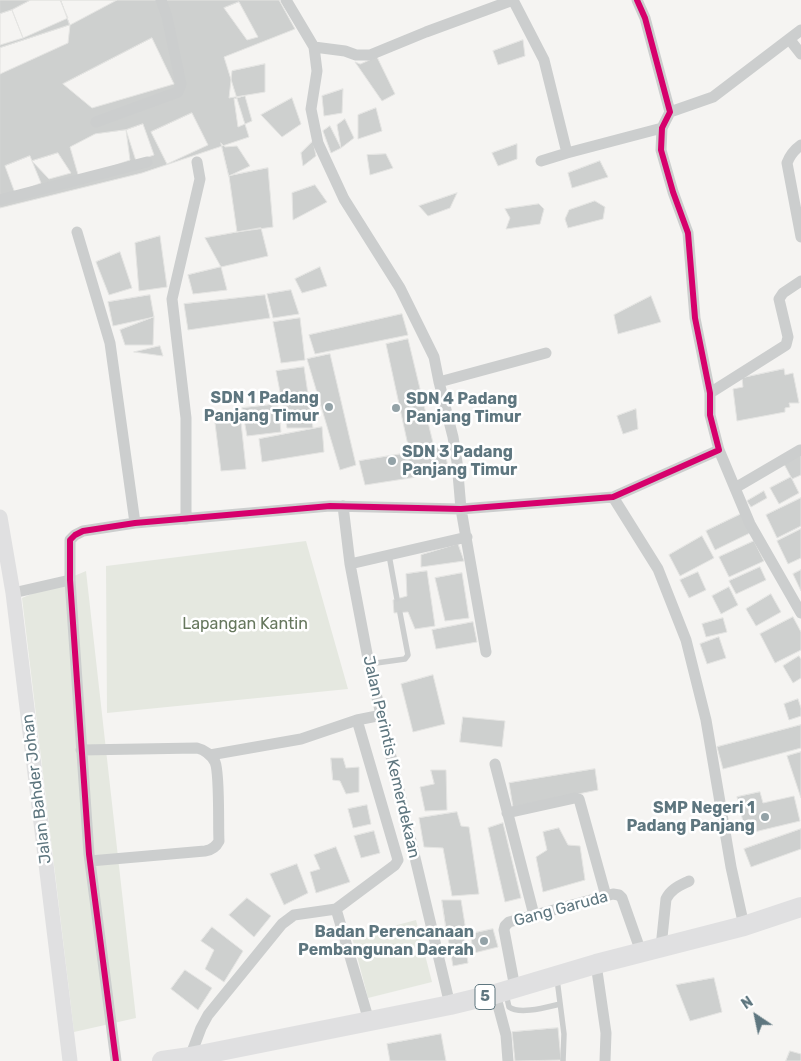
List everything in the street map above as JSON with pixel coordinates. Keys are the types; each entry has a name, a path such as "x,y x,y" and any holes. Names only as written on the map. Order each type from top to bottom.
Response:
{"highway":[{"name":"5","path":"162,1061 191,1059 450,1005 596,964 744,926 801,907"}],"main road":[{"name":"Jalan Bahder Johan","path":"0,517 13,593 70,1061"}],"street":[{"path":"96,122 178,92 181,84 167,17 161,0"},
{"path":"286,0 314,47 317,71 311,109 318,144 344,199 404,297 434,357 453,437 461,509 486,652"},
{"path":"314,47 345,51 356,55 370,55 513,0 544,60 567,153"},
{"path":"637,0 645,18 670,112 662,128 661,150 672,192 688,233 695,318 710,393 710,415 718,450 750,524 801,614"},
{"path":"670,112 713,97 801,30"},
{"path":"790,40 801,54"},
{"path":"541,161 662,128"},
{"path":"801,145 787,163 801,237"},
{"path":"0,200 147,162"},
{"path":"186,518 186,418 172,299 200,179 197,162"},
{"path":"77,232 110,343 135,523"},
{"path":"710,393 786,345 788,337 779,299 783,292 801,281"},
{"path":"439,382 546,353"},
{"path":"116,1061 90,861 70,580 70,540 83,531 135,523 330,506 461,509 613,497 718,450"},
{"path":"736,488 800,450"},
{"path":"613,497 658,570 686,640 706,720 731,867 744,926"},
{"name":"Jalan Perintis Kemerdekaan","path":"343,506 350,564 370,664 450,1005"},
{"path":"350,564 467,538"},
{"path":"13,593 70,580"},
{"path":"210,755 301,739 357,720 382,715"},
{"path":"191,1059 203,1022 282,924 294,915 336,909 396,865 398,860 357,720"},
{"path":"81,750 197,748 204,750 210,755 217,768 219,841 216,846 205,851 90,861"},
{"path":"495,764 534,915"},
{"path":"507,813 575,798 579,799 606,896"},
{"path":"661,947 666,900 674,888 689,881"},
{"name":"Gang Garuda","path":"505,991 504,930 509,922 619,894 641,952"},
{"path":"336,909 369,1021"},
{"path":"596,964 606,1033 605,1061"},
{"path":"505,991 508,1061"}],"lane":[{"path":"389,555 397,599"},
{"path":"370,664 405,659 408,655 400,613"},
{"path":"557,976 564,1034 563,1061"},
{"path":"505,991 509,1007 516,1010 543,1008 560,1004"}],"green space":[{"name":"Lapangan Kantin","path":"306,541 348,689 107,713 106,566"},
{"path":"86,571 136,1018 74,1032 22,598"},
{"path":"416,920 432,982 368,998 352,937"}],"building":[{"path":"0,0 279,0 295,29 224,57 249,137 142,173 0,208"},
{"path":"31,0 60,0 68,18 23,38 12,10"},
{"path":"61,0 117,0 70,25"},
{"path":"239,2 258,37 247,40 224,8"},
{"path":"12,10 23,38 0,45 0,14"},
{"path":"70,25 68,43 0,74 0,48"},
{"path":"152,38 174,84 92,108 63,84"},
{"path":"523,40 525,56 498,65 493,51"},
{"path":"377,57 395,94 382,101 355,62 360,64"},
{"path":"265,64 265,92 229,98 232,71"},
{"path":"343,89 342,113 324,116 322,96"},
{"path":"245,96 252,121 238,127 234,99"},
{"path":"292,98 301,124 282,137 261,115"},
{"path":"376,108 382,131 358,139 358,115"},
{"path":"192,113 208,145 167,164 151,132"},
{"path":"345,119 354,138 341,148 337,125"},
{"path":"143,124 154,155 136,161 126,130"},
{"path":"330,126 341,148 331,153 323,131"},
{"path":"126,130 130,160 79,178 70,147 95,134"},
{"path":"313,141 316,156 303,166 301,153"},
{"path":"221,143 225,147 237,146 250,166 229,176"},
{"path":"517,144 517,159 498,166 492,153"},
{"path":"58,153 71,173 49,179 32,161"},
{"path":"386,154 393,168 370,175 367,155"},
{"path":"30,156 41,183 15,193 5,166"},
{"path":"600,161 608,177 572,188 568,173"},
{"path":"268,168 273,227 237,232 229,176"},
{"path":"315,185 327,202 293,220 292,193"},
{"path":"457,193 450,208 428,216 419,206"},
{"path":"595,201 605,207 603,219 568,228 565,219 569,210"},
{"path":"539,204 544,209 540,224 506,229 510,218 505,209"},
{"path":"261,228 268,256 221,267 205,238"},
{"path":"160,236 167,287 139,291 135,243"},
{"path":"120,252 132,288 109,295 96,262"},
{"path":"221,267 227,290 193,294 188,275"},
{"path":"320,267 327,286 302,293 295,279"},
{"path":"291,290 299,314 273,318 267,294"},
{"path":"150,295 154,317 113,326 108,302"},
{"path":"265,295 270,318 188,330 184,304"},
{"path":"651,296 661,322 618,334 614,315"},
{"path":"402,314 408,335 315,354 309,335"},
{"path":"154,317 153,345 125,345 120,330"},
{"path":"300,318 305,360 281,363 273,322"},
{"path":"408,339 434,447 409,450 386,344"},
{"path":"160,346 163,356 134,352"},
{"path":"330,354 356,465 340,470 307,359"},
{"path":"304,367 313,428 287,428 276,371"},
{"path":"784,369 785,375 793,373 799,403 789,403 790,407 785,408 785,412 737,421 733,389 743,387 742,378"},
{"path":"278,404 281,432 247,436 242,408"},
{"path":"636,409 638,429 623,434 617,416"},
{"path":"240,413 246,469 221,471 214,415"},
{"path":"322,427 324,452 262,462 259,439"},
{"path":"444,447 449,472 365,485 359,461"},
{"path":"801,454 801,475 792,479 784,464"},
{"path":"791,477 799,493 779,504 770,488"},
{"path":"764,491 767,498 751,507 747,501"},
{"path":"801,498 801,526 777,538 766,515"},
{"path":"741,514 750,533 715,550 706,531"},
{"path":"801,529 801,558 788,564 777,541"},
{"path":"702,536 714,558 680,576 669,555"},
{"path":"754,541 764,561 729,577 719,557"},
{"path":"458,544 464,561 421,567 421,555"},
{"path":"760,567 766,580 736,594 729,581"},
{"path":"801,570 801,591 793,574"},
{"path":"427,571 435,626 415,629 408,612 394,613 393,600 407,596 406,574"},
{"path":"698,572 706,590 689,598 680,580"},
{"path":"462,573 469,618 445,621 435,578"},
{"path":"729,587 738,605 721,614 712,596"},
{"path":"771,594 781,612 756,626 746,609"},
{"path":"793,617 801,632 801,650 775,663 760,634"},
{"path":"723,618 727,632 706,637 702,624"},
{"path":"473,622 477,642 436,649 432,630"},
{"path":"719,637 726,658 707,664 700,644"},
{"path":"799,656 801,659 801,678 793,683 783,666"},
{"path":"433,675 445,724 413,732 401,684"},
{"path":"798,699 801,716 789,720 784,704"},
{"path":"463,717 505,721 502,747 460,742"},
{"path":"801,725 801,748 723,769 717,747"},
{"path":"801,752 801,798 787,756"},
{"path":"331,758 343,758 346,768 359,767 359,792 346,794 340,781 333,780"},
{"path":"595,769 598,790 513,807 509,783"},
{"path":"431,770 446,770 447,810 425,811 420,787 434,784"},
{"path":"760,792 763,803 794,796 800,821 746,834 737,797"},
{"path":"367,805 371,824 353,828 348,809"},
{"path":"457,812 461,826 469,827 479,894 452,896 443,848 424,847 419,818"},
{"path":"503,823 521,898 505,902 488,828"},
{"path":"559,828 568,845 580,846 585,880 543,892 536,857 547,850 543,832"},
{"path":"801,829 801,849 751,867 744,849"},
{"path":"374,831 380,853 361,858 354,836"},
{"path":"336,847 350,882 316,893 310,872 320,869 314,855"},
{"path":"297,864 308,893 284,905 270,874"},
{"path":"247,898 271,916 254,937 229,915"},
{"path":"442,900 461,900 466,931 447,934"},
{"path":"212,927 243,951 224,982 205,969 214,950 201,941"},
{"name":"Badan Perencanaan Pembangunan Daerah","path":"493,929 498,947 474,953 470,934"},
{"path":"464,934 468,963 453,966 448,938"},
{"path":"185,970 212,988 198,1010 171,989"},
{"path":"714,978 722,1012 690,1021 676,985"},
{"path":"558,1028 561,1060 515,1061 512,1032"},
{"path":"441,1034 446,1061 390,1061 387,1044"},
{"path":"790,1051 801,1054 801,1061 786,1061"}],"cycle path":[{"path":"116,1061 89,854 70,580 70,540 83,531 135,523 330,506 461,509 613,497 719,450 710,415 710,393 695,318 688,233 673,192 661,150 662,128 670,112 645,18 637,0"}],"place":[{"name":"SDN 1 Padang Panjang Timur","path":"329,407"},
{"name":"SDN 4 Padang Panjang Timur","path":"396,408"},
{"name":"SDN 3 Padang Panjang Timur","path":"392,461"},
{"name":"SMP Negeri 1 Padang Panjang","path":"765,817"},
{"name":"Badan Perencanaan Pembangunan Daerah","path":"484,941"}]}
